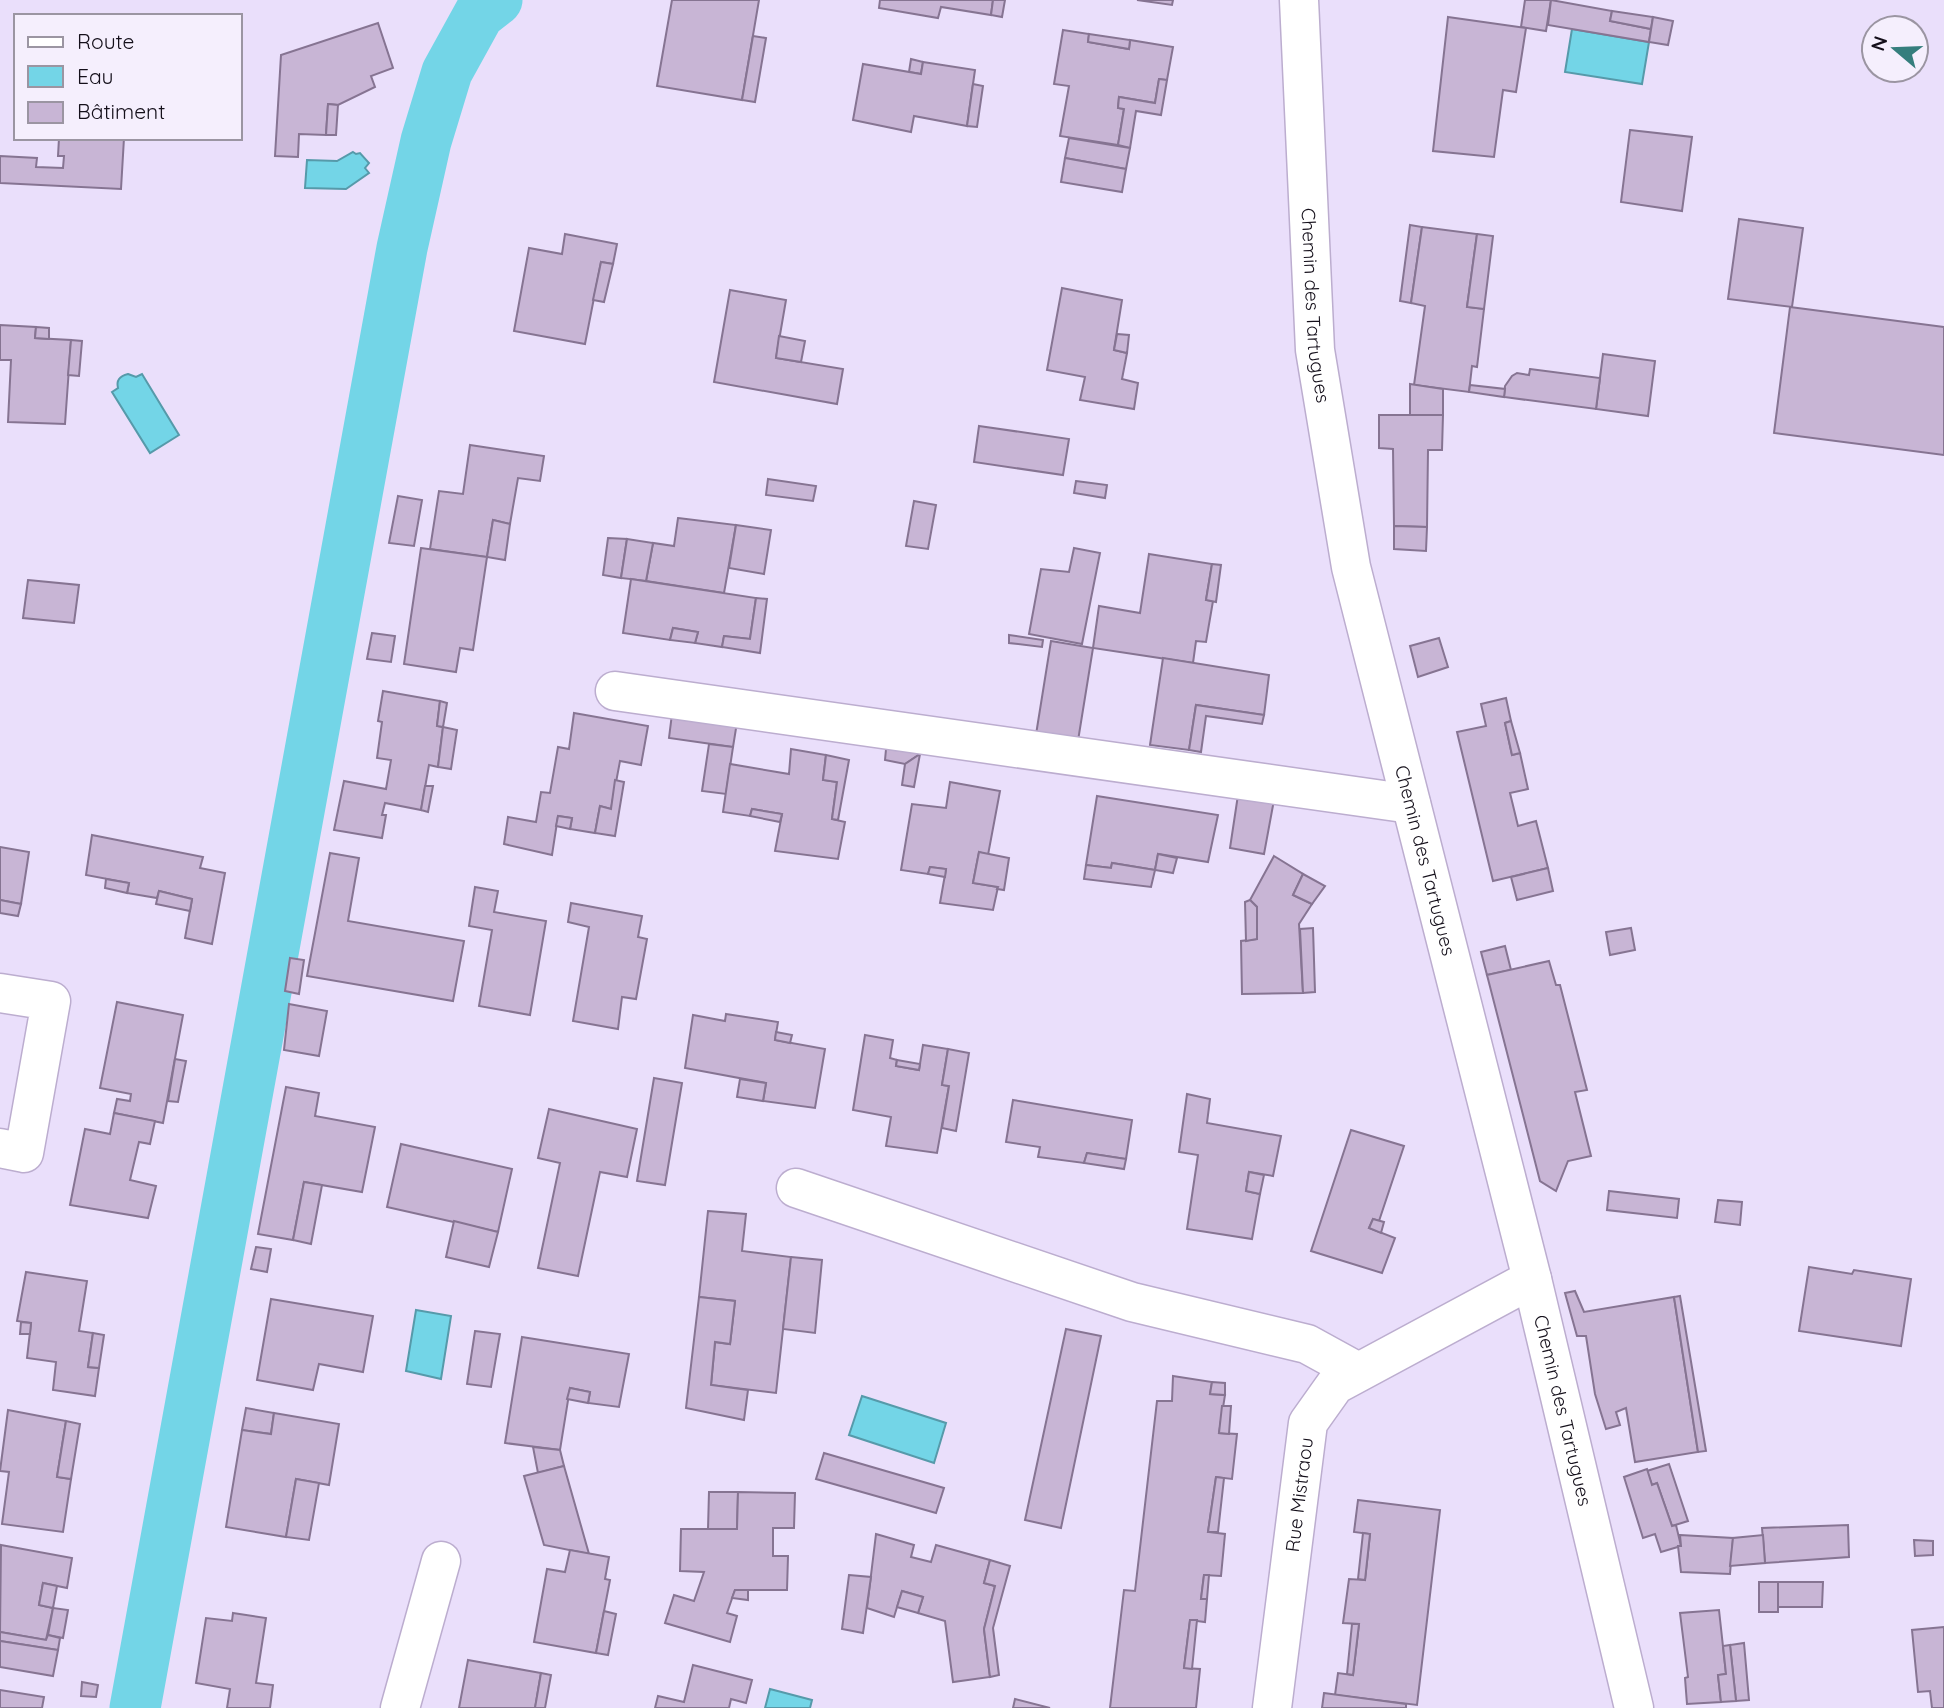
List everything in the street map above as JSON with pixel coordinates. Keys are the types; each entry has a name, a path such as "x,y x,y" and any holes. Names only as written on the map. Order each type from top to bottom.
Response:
{"street":[{"name":"Chemin des Tartugues","path":"1299,0 1315,350 1351,567 1532,1279 1634,1708"},
{"path":"615,691 1411,804"},
{"path":"0,993 51,1001 24,1153 0,1148"},
{"path":"796,1188 1132,1302 1307,1344 1358,1372"},
{"name":"Rue Mistraou","path":"1272,1708 1308,1423 1335,1385 1532,1279"},
{"path":"400,1708 441,1561"}],"water":[{"path":"1572,29 1649,42 1642,84 1565,72"},
{"path":"353,152 360,153 369,163 365,168 369,173 346,189 305,188 307,160 337,161"},
{"path":"128,374 136,377 142,374 179,435 150,453 112,392 118,388 119,379"},
{"path":"416,1310 451,1316 441,1379 406,1371"},
{"path":"862,1396 946,1423 934,1463 849,1435"},
{"path":"770,1689 812,1700 810,1708 765,1708"}],"building":[{"path":"672,0 759,0 742,100 657,86"},
{"path":"880,0 993,0 991,15 941,7 938,18 879,8"},
{"path":"993,0 1005,0 1002,17 991,15"},
{"path":"1137,0 1173,0 1172,5"},
{"path":"1525,0 1551,0 1546,31 1521,27"},
{"path":"1551,0 1612,11 1610,21 1651,29 1649,42 1548,25"},
{"path":"1612,11 1653,17 1651,29 1610,21"},
{"path":"1448,17 1526,28 1516,92 1503,90 1494,157 1433,151"},
{"path":"1653,17 1673,21 1668,45 1649,42"},
{"path":"378,23 393,68 371,76 375,87 338,105 328,104 326,135 299,134 298,157 275,156 281,55"},
{"path":"1063,30 1089,34 1088,42 1129,49 1130,40 1173,47 1167,80 1159,79 1155,103 1119,97 1118,108 1124,109 1118,145 1060,136 1069,86 1054,84"},
{"path":"1089,34 1130,40 1129,49 1088,42"},
{"path":"753,36 766,38 755,102 742,100"},
{"path":"911,59 923,62 921,74 909,72"},
{"path":"923,62 975,70 967,126 914,116 911,132 853,120 863,64 921,74"},
{"path":"1159,79 1167,80 1161,115 1136,111 1130,148 1118,145 1124,109 1118,108 1119,97 1155,103"},
{"path":"973,84 983,86 977,127 967,126"},
{"path":"328,104 338,105 336,135 326,135"},
{"path":"1630,130 1692,137 1682,211 1621,202"},
{"path":"1069,138 1130,148 1126,169 1065,158"},
{"path":"59,140 124,140 121,189 0,183 0,156 37,158 36,167 63,168 64,156 58,156"},
{"path":"1065,158 1126,169 1122,192 1061,182"},
{"path":"1739,219 1803,228 1792,307 1728,299"},
{"path":"1410,225 1422,227 1411,303 1400,301"},
{"path":"1422,227 1477,234 1467,307 1484,309 1477,367 1472,366 1469,392 1414,385 1425,306 1411,303"},
{"path":"565,234 617,244 613,264 601,262 585,344 514,331 529,248 562,254"},
{"path":"1477,234 1493,236 1484,309 1467,307"},
{"path":"601,262 613,264 604,302 593,300"},
{"path":"1062,288 1122,300 1114,350 1127,353 1122,379 1138,383 1134,409 1080,400 1085,377 1047,370"},
{"path":"730,290 786,300 776,358 843,369 837,404 714,382"},
{"path":"1790,307 1944,327 1944,455 1774,433"},
{"path":"0,325 36,327 35,338 71,340 65,424 8,422 11,360 0,360"},
{"path":"36,327 49,328 49,339 35,338"},
{"path":"1117,334 1129,335 1127,353 1114,350"},
{"path":"779,336 805,341 801,362 776,358"},
{"path":"71,340 82,341 79,376 68,375"},
{"path":"1603,354 1655,361 1648,416 1596,409"},
{"path":"1530,369 1600,378 1596,409 1504,397 1505,386 1512,376 1517,373 1529,375"},
{"path":"1410,384 1443,389 1443,415 1410,415"},
{"path":"1470,385 1505,389 1504,397 1469,392"},
{"path":"1379,415 1443,415 1442,450 1428,450 1427,527 1394,526 1393,449 1379,448"},
{"path":"979,426 1069,439 1063,475 974,462"},
{"path":"470,445 544,456 540,481 518,478 510,524 493,520 487,557 430,549 439,491 463,494"},
{"path":"768,479 816,486 813,501 766,495"},
{"path":"1076,481 1107,485 1105,498 1074,493"},
{"path":"398,496 422,500 414,546 389,543"},
{"path":"914,501 936,505 928,549 906,546"},
{"path":"678,518 736,525 724,593 646,581 653,543 674,546"},
{"path":"493,520 510,524 505,560 487,557"},
{"path":"736,525 771,530 764,574 729,568"},
{"path":"1394,526 1427,527 1426,551 1394,549"},
{"path":"608,538 627,539 621,578 603,575"},
{"path":"627,539 653,543 646,581 621,578"},
{"path":"421,548 487,557 473,650 460,648 456,672 404,664"},
{"path":"1074,548 1100,553 1082,644 1029,634 1041,569 1069,572"},
{"path":"1149,554 1212,564 1206,600 1213,601 1206,642 1196,641 1193,663 1093,648 1099,606 1140,613"},
{"path":"1212,564 1221,565 1216,602 1206,600"},
{"path":"631,579 756,598 750,639 724,636 722,647 695,643 698,632 673,628 670,640 623,633"},
{"path":"28,580 79,585 74,623 23,618"},
{"path":"756,598 767,599 760,653 722,647 724,636 750,639"},
{"path":"673,628 698,632 695,643 670,640"},
{"path":"372,633 395,636 391,662 367,659"},
{"path":"1009,635 1043,640 1042,647 1009,643"},
{"path":"1439,638 1448,667 1418,677 1410,646"},
{"path":"1051,641 1093,648 1076,753 1034,747"},
{"path":"1163,658 1269,675 1264,715 1196,705 1189,750 1150,745"},
{"path":"383,691 440,701 437,726 443,727 438,767 429,765 421,810 385,803 382,838 334,830 344,781 386,789 391,760 377,758 382,722 378,721"},
{"path":"1506,698 1511,721 1505,723 1512,755 1520,753 1528,789 1510,793 1518,826 1536,821 1548,868 1493,881 1457,732 1486,726 1481,704"},
{"path":"440,701 447,703 443,727 437,726"},
{"path":"1196,705 1264,715 1262,724 1206,716 1201,752 1189,750"},
{"path":"673,706 738,716 733,747 669,738"},
{"path":"574,713 648,726 641,765 620,761 611,809 600,806 595,833 570,829 572,818 558,816 552,855 504,844 508,817 536,822 541,792 550,793 558,747 569,749"},
{"path":"1511,721 1520,753 1512,755 1505,723"},
{"path":"443,727 457,730 451,769 438,767"},
{"path":"887,739 921,745 920,754 905,764 885,760"},
{"path":"709,744 733,747 726,794 702,791"},
{"path":"791,749 826,755 823,780 837,782 832,819 845,822 838,859 775,851 782,814 752,809 750,816 723,812 730,764 789,774"},
{"path":"920,754 914,787 902,785 905,764"},
{"path":"826,755 849,760 838,820 832,819 837,782 823,780"},
{"path":"615,780 624,782 615,836 595,833 600,806 611,809"},
{"path":"950,782 1000,791 988,855 979,852 973,883 998,887 993,910 940,903 946,869 930,867 928,874 901,870 912,804 946,808"},
{"path":"425,786 433,786 428,812 421,810"},
{"path":"1238,795 1274,800 1264,854 1230,848"},
{"path":"1097,796 1218,815 1208,862 1158,854 1155,870 1112,863 1111,868 1086,865"},
{"path":"752,809 782,814 780,822 750,816"},
{"path":"558,816 572,818 570,829 556,826"},
{"path":"92,835 203,857 200,868 225,873 212,944 185,938 192,899 159,891 157,898 127,893 129,883 86,875"},
{"path":"0,847 29,852 21,904 0,900"},
{"path":"979,852 1009,858 1004,890 973,883"},
{"path":"330,853 359,858 348,921 464,941 453,1001 307,976"},
{"path":"1158,854 1177,858 1173,873 1155,870"},
{"path":"1274,856 1303,874 1293,895 1312,904 1299,924 1303,993 1242,994 1241,941 1257,939 1257,907 1250,900"},
{"path":"1112,863 1155,870 1151,887 1084,879 1086,865 1111,868"},
{"path":"930,867 946,869 945,877 928,874"},
{"path":"1548,868 1553,891 1517,900 1511,877"},
{"path":"1303,874 1325,886 1312,904 1293,895"},
{"path":"106,879 129,883 127,893 105,888"},
{"path":"475,887 498,891 494,912 546,921 530,1015 479,1006 492,930 469,926"},
{"path":"159,891 192,899 190,911 156,904"},
{"path":"0,900 21,904 18,916 0,913"},
{"path":"1250,900 1257,907 1257,939 1246,941 1245,902"},
{"path":"571,903 642,916 638,937 647,939 636,999 622,997 618,1029 573,1021 589,927 568,922"},
{"path":"1313,928 1315,992 1303,993 1300,929"},
{"path":"1631,928 1635,950 1610,955 1606,932"},
{"path":"1505,946 1511,970 1487,975 1481,952"},
{"path":"290,958 304,960 299,994 285,991"},
{"path":"1549,961 1556,985 1560,985 1587,1090 1575,1092 1591,1156 1568,1161 1556,1191 1540,1181 1487,975"},
{"path":"117,1002 183,1015 163,1123 114,1113 117,1099 130,1101 131,1094 100,1088"},
{"path":"289,1004 327,1011 319,1056 284,1050"},
{"path":"726,1014 778,1022 775,1040 825,1049 815,1108 763,1101 766,1083 685,1068 693,1015 725,1021"},
{"path":"776,1032 792,1035 790,1043 775,1040"},
{"path":"865,1035 893,1040 890,1058 897,1060 896,1066 919,1070 923,1045 948,1049 942,1085 949,1086 937,1153 886,1146 891,1117 853,1110"},
{"path":"948,1049 969,1053 956,1131 942,1128 949,1086 942,1085"},
{"path":"175,1059 186,1061 178,1102 168,1101"},
{"path":"897,1060 920,1064 919,1070 896,1066"},
{"path":"654,1078 682,1083 665,1185 637,1181"},
{"path":"740,1079 766,1083 763,1101 737,1097"},
{"path":"286,1087 319,1093 315,1116 375,1127 362,1192 304,1182 293,1240 258,1234"},
{"path":"1187,1094 1210,1099 1207,1123 1281,1136 1273,1176 1249,1172 1246,1191 1260,1194 1252,1239 1187,1229 1198,1155 1179,1152"},
{"path":"1013,1100 1132,1120 1126,1159 1087,1153 1084,1163 1038,1157 1040,1147 1006,1142"},
{"path":"549,1109 637,1129 627,1177 600,1172 578,1276 538,1268 560,1163 538,1158"},
{"path":"114,1113 155,1121 150,1144 139,1142 130,1180 156,1186 148,1218 70,1205 85,1129 110,1134"},
{"path":"1351,1130 1404,1146 1379,1221 1373,1219 1369,1228 1395,1238 1382,1273 1311,1251"},
{"path":"401,1144 512,1169 498,1232 387,1207"},
{"path":"1087,1153 1126,1159 1124,1169 1084,1163"},
{"path":"1249,1172 1264,1175 1260,1194 1246,1191"},
{"path":"304,1182 322,1185 311,1244 293,1240"},
{"path":"1609,1191 1679,1199 1677,1218 1607,1210"},
{"path":"1718,1200 1742,1202 1740,1225 1715,1222"},
{"path":"708,1211 746,1214 742,1251 791,1257 776,1393 711,1385 715,1342 730,1344 735,1301 699,1297"},
{"path":"1373,1219 1384,1222 1381,1233 1369,1228"},
{"path":"454,1221 498,1232 489,1267 446,1257"},
{"path":"256,1247 271,1249 267,1272 251,1269"},
{"path":"791,1257 822,1260 815,1333 783,1329"},
{"path":"1809,1267 1852,1274 1854,1270 1911,1279 1901,1346 1799,1331"},
{"path":"26,1272 87,1281 79,1331 93,1333 88,1367 99,1368 95,1396 53,1390 56,1362 27,1358 31,1323 17,1321"},
{"path":"1575,1291 1584,1312 1674,1297 1698,1452 1635,1462 1626,1408 1616,1412 1620,1425 1606,1429 1595,1394 1586,1336 1577,1336 1565,1293"},
{"path":"1680,1296 1706,1451 1698,1452 1674,1297"},
{"path":"699,1297 735,1301 730,1344 715,1342 711,1385 748,1390 744,1420 686,1408"},
{"path":"271,1299 373,1316 363,1372 319,1364 313,1390 257,1380"},
{"path":"21,1322 31,1323 30,1334 20,1334"},
{"path":"1066,1329 1101,1336 1061,1528 1025,1520"},
{"path":"475,1331 500,1334 491,1387 467,1384"},
{"path":"93,1333 104,1335 99,1368 88,1367"},
{"path":"522,1337 629,1354 619,1407 588,1403 590,1392 570,1388 560,1450 505,1443"},
{"path":"1173,1376 1212,1382 1210,1394 1225,1395 1219,1433 1237,1434 1232,1479 1216,1477 1208,1532 1225,1534 1221,1576 1204,1575 1201,1599 1207,1599 1205,1622 1190,1620 1184,1668 1200,1669 1196,1708 1110,1708 1124,1590 1135,1591 1157,1401 1172,1401"},
{"path":"1212,1382 1225,1383 1225,1395 1210,1394"},
{"path":"570,1388 590,1392 588,1403 567,1399"},
{"path":"1222,1406 1231,1406 1229,1434 1219,1433"},
{"path":"246,1408 274,1413 271,1434 242,1430"},
{"path":"8,1410 66,1421 57,1477 71,1479 63,1532 2,1524 9,1472 0,1471"},
{"path":"274,1413 339,1424 329,1485 296,1479 286,1537 226,1527 242,1430 271,1434"},
{"path":"66,1421 80,1424 71,1479 57,1477"},
{"path":"533,1447 560,1450 564,1466 538,1473"},
{"path":"824,1453 944,1488 936,1513 816,1479"},
{"path":"1669,1464 1688,1521 1672,1526 1657,1483 1652,1485 1647,1471"},
{"path":"564,1466 589,1554 544,1545 524,1476"},
{"path":"1647,1469 1652,1485 1657,1483 1672,1526 1676,1525 1681,1546 1661,1552 1655,1534 1643,1538 1624,1477"},
{"path":"1216,1477 1224,1478 1218,1532 1208,1532"},
{"path":"296,1479 319,1483 309,1540 286,1537"},
{"path":"709,1492 738,1492 737,1529 708,1529"},
{"path":"738,1492 795,1493 794,1528 773,1528 773,1556 788,1556 787,1590 735,1590 727,1613 737,1616 730,1642 665,1623 674,1595 694,1601 704,1572 680,1571 681,1529 737,1529"},
{"path":"1358,1500 1440,1510 1417,1705 1335,1695 1338,1673 1353,1675 1359,1624 1343,1623 1349,1579 1365,1580 1370,1534 1354,1532"},
{"path":"1848,1525 1849,1557 1765,1563 1762,1528"},
{"path":"1363,1533 1370,1534 1365,1580 1358,1579"},
{"path":"876,1534 914,1545 911,1557 931,1562 936,1545 990,1560 984,1583 995,1586 984,1629 990,1677 953,1682 945,1621 918,1613 923,1597 902,1591 894,1617 867,1608"},
{"path":"1680,1535 1733,1538 1730,1574 1681,1572 1678,1546 1681,1546"},
{"path":"1763,1535 1765,1563 1730,1566 1733,1538"},
{"path":"1914,1540 1933,1541 1933,1555 1915,1556"},
{"path":"1,1545 72,1558 67,1588 43,1583 39,1605 53,1608 46,1640 0,1632"},
{"path":"570,1550 609,1557 605,1579 610,1580 596,1653 534,1642 547,1569 565,1572"},
{"path":"990,1560 1010,1566 993,1628 999,1675 990,1677 984,1629 995,1586 984,1583"},
{"path":"849,1575 871,1577 863,1633 842,1629"},
{"path":"1204,1575 1209,1575 1207,1599 1201,1599"},
{"path":"1759,1582 1778,1582 1778,1612 1759,1612"},
{"path":"1778,1582 1823,1582 1822,1607 1778,1607"},
{"path":"43,1583 57,1586 53,1608 39,1605"},
{"path":"735,1590 748,1590 748,1600 732,1598"},
{"path":"902,1591 923,1597 918,1613 897,1607"},
{"path":"53,1608 68,1610 63,1638 48,1635"},
{"path":"1719,1610 1726,1674 1718,1675 1721,1702 1687,1704 1685,1678 1688,1677 1680,1613"},
{"path":"604,1611 616,1614 608,1655 596,1653"},
{"path":"233,1613 266,1618 256,1683 273,1685 270,1708 227,1708 230,1689 196,1683 206,1618 232,1621"},
{"path":"1190,1620 1197,1620 1192,1669 1184,1668"},
{"path":"1352,1624 1359,1624 1353,1675 1347,1674"},
{"path":"1944,1627 1944,1708 1932,1708 1930,1691 1918,1692 1912,1630"},
{"path":"0,1632 46,1640 48,1635 60,1638 58,1650 0,1641"},
{"path":"0,1641 58,1650 53,1676 0,1667"},
{"path":"1744,1643 1749,1700 1736,1701 1730,1645"},
{"path":"1730,1645 1736,1701 1721,1702 1718,1675 1726,1674 1723,1646"},
{"path":"468,1660 541,1673 535,1708 459,1708"},
{"path":"693,1665 752,1680 746,1703 731,1699 729,1708 655,1708 658,1696 684,1702"},
{"path":"541,1673 551,1675 545,1708 535,1708"},
{"path":"82,1682 98,1685 96,1697 81,1696"},
{"path":"0,1690 44,1697 42,1708 0,1708"},
{"path":"1324,1693 1406,1704 1406,1708 1322,1708"},
{"path":"1015,1699 1050,1708 1013,1708"}],"waterway":[{"path":"135,1708 402,248 426,141 447,72 479,14 497,0"}]}
